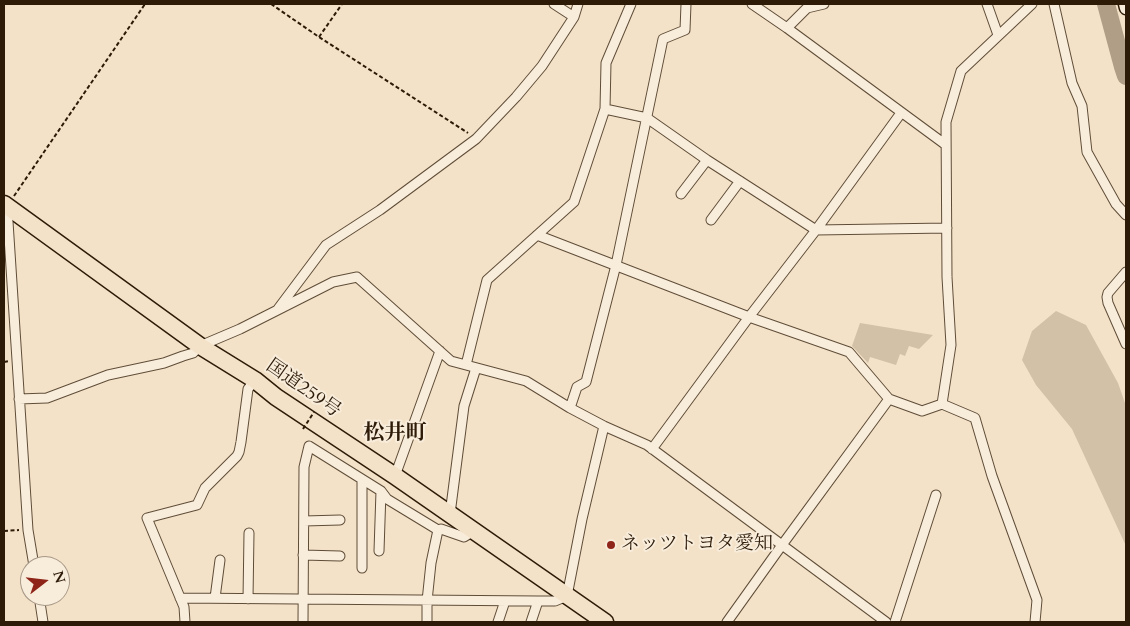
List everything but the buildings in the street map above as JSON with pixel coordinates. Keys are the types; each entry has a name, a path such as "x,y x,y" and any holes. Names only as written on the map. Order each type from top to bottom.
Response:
{"highway":[{"name":"国道259号","path":"5,205 200,346 255,380 276,397 395,476 605,622"}],"street":[{"path":"554,4 574,17"},
{"path":"277,311 326,245 380,210 476,139 516,98 542,66 574,17 578,4"},
{"path":"466,365 487,280 574,202 605,109 606,63 631,4"},
{"path":"570,408 577,387 586,382 616,265 663,39 685,30 686,4"},
{"path":"752,4 946,145"},
{"path":"787,28 807,8 824,4"},
{"path":"987,4 998,35"},
{"path":"942,404 951,344 947,277 946,122 961,71 1032,4"},
{"path":"1054,4 1072,83 1082,106 1087,152 1116,204 1126,215"},
{"path":"1125,4 1126,8"},
{"path":"605,109 647,118 707,160 816,230 947,228"},
{"path":"652,449 901,113"},
{"path":"682,194 707,160"},
{"path":"711,220 740,181"},
{"path":"5,205 28,530 32,556"},
{"path":"537,234 750,317 849,352 889,399 922,412 942,404 975,418 992,476 1037,600 1035,622"},
{"path":"1126,272 1108,293 1107,297 1126,344"},
{"path":"19,399 47,398 108,375 164,363 193,353 200,346 277,311 333,282 357,276 451,361 526,381 604,426 647,445 886,622"},
{"path":"395,476 440,351"},
{"path":"450,514 464,406 476,368"},
{"path":"185,622 184,607 147,518 198,505 205,488 237,456 241,442 248,389 255,380"},
{"path":"727,622 889,399"},
{"path":"180,598 538,601 555,600 567,596 582,519 604,426"},
{"path":"303,622 304,467 309,446 381,492 387,499 438,530 441,529 464,537 474,531"},
{"path":"362,480 362,568"},
{"path":"379,551 381,492"},
{"path":"895,622 936,495"},
{"path":"304,521 340,520"},
{"path":"427,622 431,563 438,530"},
{"path":"248,599 249,533"},
{"path":"303,555 340,556"},
{"path":"215,598 220,560"},
{"path":"498,622 505,601"},
{"path":"531,622 538,601"},
{"path":"41,606 43,622"}],"path":[{"path":"5,205 145,4"},
{"path":"271,4 476,139"},
{"path":"319,37 342,4"},
{"path":"303,429 314,412"},
{"path":"4,531 28,530"}],"shaded area":[{"path":"1056,311 1086,325 1118,383 1126,406 1126,546 1072,429 1036,385 1022,360 1032,331"},
{"path":"860,323 933,335 919,349 909,346 905,356 900,354 896,365 870,357 868,363 852,346"}],"waterway":[{"path":"1106,4 1126,76"}],"place":[{"name":"ネッツトヨタ愛知","path":"611,545"}],"district":[{"name":"松井町","path":"395,434"}]}
